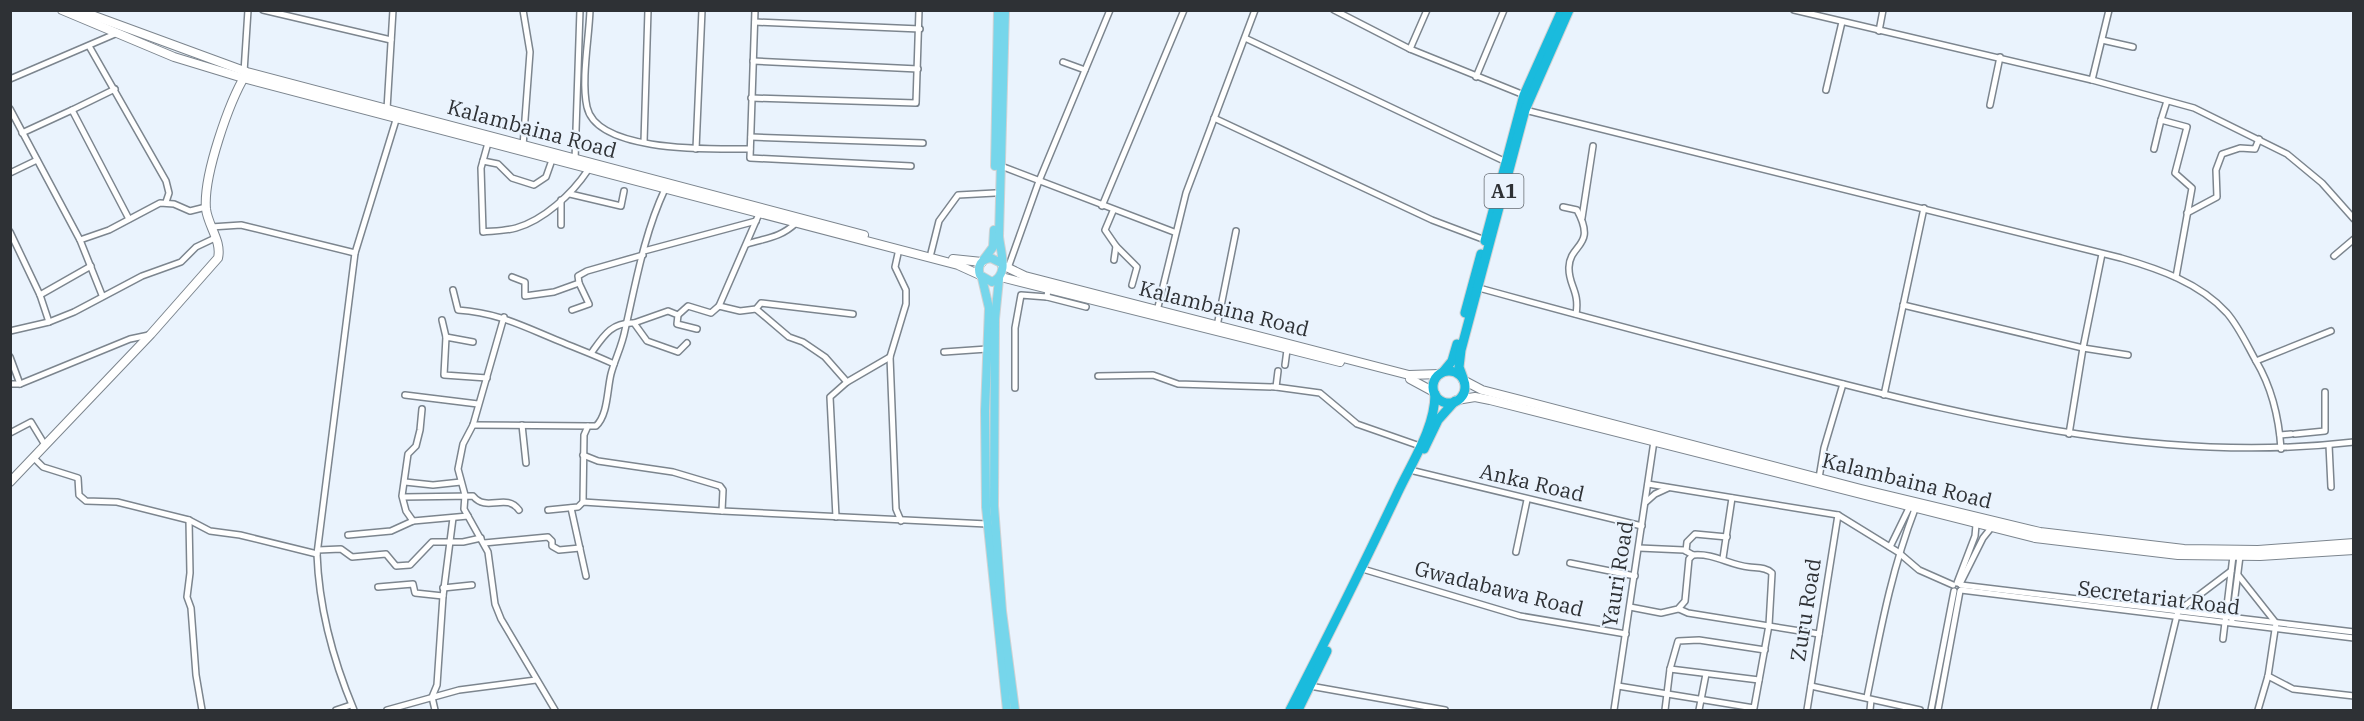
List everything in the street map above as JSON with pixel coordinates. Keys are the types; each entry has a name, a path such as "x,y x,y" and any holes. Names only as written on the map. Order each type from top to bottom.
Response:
{"highway":[{"name":"A1","path":"1441,373 1456,350 1504,161 1524,95 1562,10"},
{"name":"A1","path":"1463,379 1460,359 1525,110 1569,10"},
{"path":"1290,711 1420,446 1434,413 1434,382 1441,373 1454,372 1463,379 1464,390 1438,420 1298,711"},
{"path":"1435,393 1442,401 1456,401"}],"main road":[{"name":"Kalambaina Road","path":"62,10 174,57 387,109 931,253 959,260 983,261"},
{"name":"Kalambaina Road","path":"78,10 245,74 396,120 664,189 758,217 796,223 899,249 958,265 981,277"},
{"path":"998,10 993,247 983,261 981,277 989,308 987,524 1007,711"},
{"path":"1005,10 999,236 1004,265 1000,278 994,342 994,506 1002,611 1015,711"},
{"path":"10,482 152,334 218,258 220,249 206,207 208,180 218,145 245,74"},
{"path":"983,261 991,258 1004,265"},
{"name":"Kalambaina Road","path":"1004,265 1025,276 1409,375 1441,373"},
{"path":"981,277 992,282 1000,278 1047,293 1418,381 1435,393"},
{"name":"Kalambaina Road","path":"1463,379 1482,390 2012,526 2095,540 2184,549 2300,548 2354,543"},
{"path":"1456,401 1475,396 1976,525 2035,538 2112,549 2237,556 2354,550"}],"street":[{"path":"245,74 248,10"},
{"path":"263,10 391,40"},
{"path":"387,109 393,10"},
{"path":"523,10 530,52 523,146"},
{"path":"575,160 580,10"},
{"path":"590,10 587,107 600,128 610,134 644,142 696,149 750,148"},
{"path":"644,142 648,10"},
{"path":"696,149 702,10"},
{"path":"756,10 750,158 911,166"},
{"path":"751,98 916,103 919,10"},
{"path":"1004,265 1110,10"},
{"path":"1102,206 1184,10"},
{"path":"1157,311 1174,232 1255,10"},
{"path":"1334,10 1410,49 1524,95"},
{"path":"1410,49 1427,10"},
{"path":"1476,77 1504,10"},
{"path":"1794,10 2000,57 2194,108 2287,154 2310,172 2354,219"},
{"path":"1879,31 1883,10"},
{"path":"2092,80 2109,10"},
{"path":"755,22 920,29"},
{"path":"1826,90 1842,22"},
{"path":"10,79 115,34"},
{"path":"1245,38 1504,161"},
{"path":"2102,40 2133,47"},
{"path":"89,46 166,181 169,193 166,202"},
{"path":"1990,105 2000,57"},
{"path":"753,61 918,69"},
{"path":"1063,62 1085,70"},
{"path":"22,133 115,89"},
{"path":"2154,149 2167,101"},
{"path":"10,109 13,121 22,133 80,240 102,295"},
{"path":"72,110 129,219"},
{"path":"1525,110 1924,208 2102,254 2176,277 2205,295 2227,313 2256,361 2271,394 2281,449"},
{"path":"1214,118 1432,220 1485,240"},
{"path":"336,711 352,708 334,661 319,592 317,552 355,253 396,120"},
{"path":"2161,120 2187,127 2175,173 2192,188 2176,277"},
{"path":"751,137 923,142"},
{"path":"2187,213 2217,197 2216,170 2222,154 2240,147 2255,149 2259,139"},
{"path":"488,143 483,161 480,189 483,232 514,229 526,224 570,194 588,170"},
{"path":"1576,314 1577,294 1569,274 1569,264 1584,236 1582,220 1593,146"},
{"path":"10,173 37,160"},
{"path":"483,161 498,164 512,178 534,185 546,177 552,160"},
{"path":"1001,166 1113,211 1174,232"},
{"path":"473,425 596,426 600,422 627,323 650,220 664,189"},
{"path":"570,194 621,206 624,190"},
{"path":"931,253 939,221 958,195 995,193"},
{"path":"561,200 561,225"},
{"path":"80,240 166,202 189,211 206,207"},
{"path":"1563,207 1577,210 1582,220"},
{"path":"1884,395 1924,208"},
{"path":"1113,211 1105,230 1116,246 1137,267 1132,285"},
{"path":"697,329 677,324 678,315 688,306 711,313 719,306 758,217"},
{"path":"572,310 589,304 578,276 587,271 758,217"},
{"path":"747,244 785,233 796,223"},
{"path":"211,226 241,225 355,253"},
{"path":"1217,326 1236,231"},
{"path":"10,232 40,295 49,322"},
{"path":"10,331 49,322 74,312 102,295 181,262 196,247 215,238"},
{"path":"2334,256 2354,239"},
{"path":"1113,260 1116,246"},
{"path":"899,249 895,267 906,290 906,304 890,357 896,509 901,521"},
{"path":"2069,434 2102,254"},
{"path":"40,295 91,266"},
{"path":"512,277 525,282 525,296 554,292 579,283"},
{"path":"1479,288 1884,395 2069,434 2172,445 2281,449 2354,442"},
{"path":"453,290 458,310 504,317 561,342 592,352 614,364"},
{"path":"1015,388 1015,328 1021,295 1047,293 1086,307"},
{"path":"719,306 740,311 756,309 761,303 853,314"},
{"path":"1903,305 2083,348 2128,355"},
{"path":"756,309 789,337 803,342 825,357 847,382"},
{"path":"592,352 611,326 634,323 668,311 678,315"},
{"path":"504,317 473,425 459,458 461,482 465,495 464,509 488,552 495,604 555,711"},
{"path":"442,320 446,337 444,375 487,378"},
{"path":"634,323 647,341 678,352 687,343"},
{"path":"2256,361 2331,331"},
{"path":"10,384 20,384 130,339 152,334"},
{"path":"446,337 473,342"},
{"path":"944,352 987,349"},
{"path":"1285,365 1287,350"},
{"path":"10,357 20,384"},
{"path":"836,517 833,421 830,399 834,392 847,382 890,357"},
{"path":"1276,387 1278,371"},
{"path":"1098,376 1153,375 1178,384 1276,387 1320,393 1357,424 1420,446"},
{"path":"1819,478 1824,447 1843,384"},
{"path":"2280,435 2325,431 2325,392"},
{"path":"405,395 478,404"},
{"path":"413,521 406,511 403,497 408,454 416,446 422,409"},
{"path":"10,433 31,422 45,445"},
{"path":"522,425 526,463"},
{"path":"548,510 579,507 583,502 583,438 588,426"},
{"name":"Yauri Road","path":"1614,711 1654,441"},
{"path":"2329,445 2331,487"},
{"path":"583,455 591,460 674,472 720,486 723,490 723,511"},
{"path":"34,458 43,467 78,478 79,495 86,501 117,502 189,520 210,531 240,535 317,552 341,549 352,557 386,554 396,566 410,565 432,542 548,537 552,541 552,546 559,550 580,548"},
{"path":"584,463 591,460"},
{"name":"Anka Road","path":"1414,471 1642,526"},
{"path":"405,482 433,485 461,482"},
{"path":"1648,484 1838,515"},
{"path":"1645,503 1655,494 1670,488"},
{"path":"403,497 465,495 490,505 500,501 509,503 519,510"},
{"path":"1722,558 1732,498"},
{"path":"1516,552 1527,500"},
{"path":"583,502 890,521 987,524"},
{"path":"571,508 586,576"},
{"path":"1890,547 1912,508"},
{"path":"1870,711 1869,699 1885,601 1912,508"},
{"path":"890,521 896,509"},
{"path":"401,525 406,511"},
{"name":"Secretariat Road","path":"1838,515 1898,552 1919,570 1958,587 2229,620 2354,632"},
{"name":"Zuru Road","path":"1807,711 1838,515"},
{"path":"348,535 391,531 413,521 468,516"},
{"path":"435,711 432,698 437,685 442,596 453,518"},
{"path":"189,520 190,573 187,597 202,711"},
{"path":"1931,711 1958,587 1975,536 1976,525"},
{"path":"1938,711 1958,587 1983,538 1991,528"},
{"path":"1686,551 1687,542 1695,534 1727,537"},
{"path":"1618,686 1754,709 1770,625 1772,576 1770,570 1731,565 1722,558 1693,555 1686,551 1639,548"},
{"path":"1630,607 1661,613 1679,609 1685,601 1689,559 1693,555"},
{"path":"2229,620 2231,571 2237,556"},
{"path":"2223,639 2238,575 2237,556"},
{"path":"1569,563 1635,576"},
{"name":"Gwadabawa Road","path":"1366,570 1520,616 1626,634"},
{"path":"2154,711 2177,614 2231,571"},
{"path":"2238,575 2276,623 2277,630 2268,676 2258,711"},
{"path":"378,588 413,585 415,593 442,596"},
{"path":"443,588 472,585"},
{"path":"1679,609 1688,614 1819,633"},
{"name":"Secretariat Road","path":"2229,620 2277,630 2354,638"},
{"path":"1665,711 1670,669 1676,644 1681,640 1765,650"},
{"path":"1940,663 1947,664"},
{"path":"1670,669 1759,680"},
{"path":"1699,711 1706,674"},
{"path":"2268,676 2293,689 2354,696"},
{"path":"387,711 490,684 536,680"},
{"path":"1310,686 1445,711"},
{"path":"1811,686 1920,711"}]}
